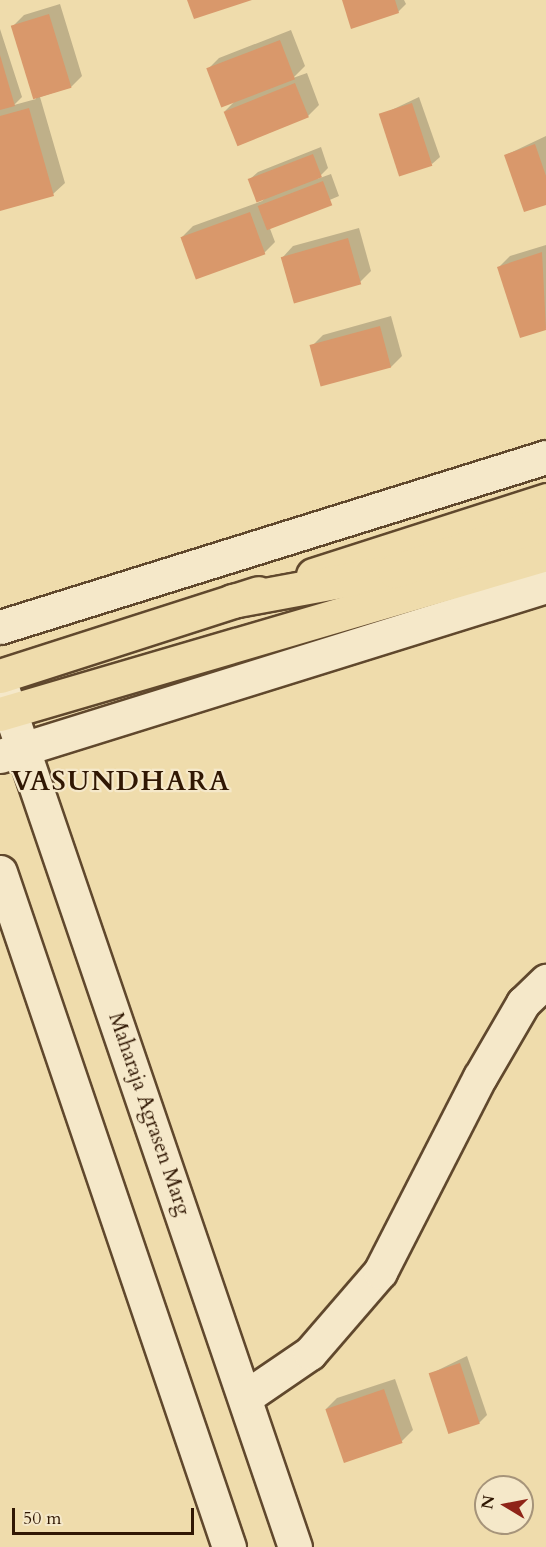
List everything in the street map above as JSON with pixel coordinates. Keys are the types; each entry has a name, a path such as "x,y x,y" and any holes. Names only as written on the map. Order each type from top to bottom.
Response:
{"main road":[{"path":"0,676 546,500"},
{"path":"232,601 394,571 546,523"},
{"path":"3,702 546,554"}],"street":[{"path":"0,627 546,456"},
{"path":"12,752 546,586"},
{"name":"Maharaja Agrasen Marg","path":"3,702 12,752 247,1396 295,1547"},
{"path":"0,872 229,1547"},
{"path":"247,1396 310,1353 380,1272 480,1077 523,1004 546,981"}],"building":[{"path":"187,0 252,0 194,19"},
{"path":"342,0 395,0 399,13 351,29"},
{"path":"49,14 72,88 33,99 11,26"},
{"path":"280,40 295,79 221,108 206,68"},
{"path":"0,55 15,106 0,110"},
{"path":"295,83 309,117 237,146 224,112"},
{"path":"412,103 432,166 399,177 379,114"},
{"path":"29,108 54,196 0,211 0,116"},
{"path":"535,144 546,176 546,205 524,212 504,155"},
{"path":"313,154 322,177 257,202 248,179"},
{"path":"323,181 332,205 267,230 258,206"},
{"path":"250,212 265,254 196,280 180,237"},
{"path":"348,238 361,284 294,303 281,257"},
{"path":"542,252 546,330 520,338 497,267"},
{"path":"380,326 391,368 321,386 309,345"},
{"path":"460,1363 480,1424 448,1434 429,1373"},
{"path":"384,1389 403,1443 344,1463 325,1409"}],"district":[{"name":"VASUNDHARA","path":"121,782"}]}
